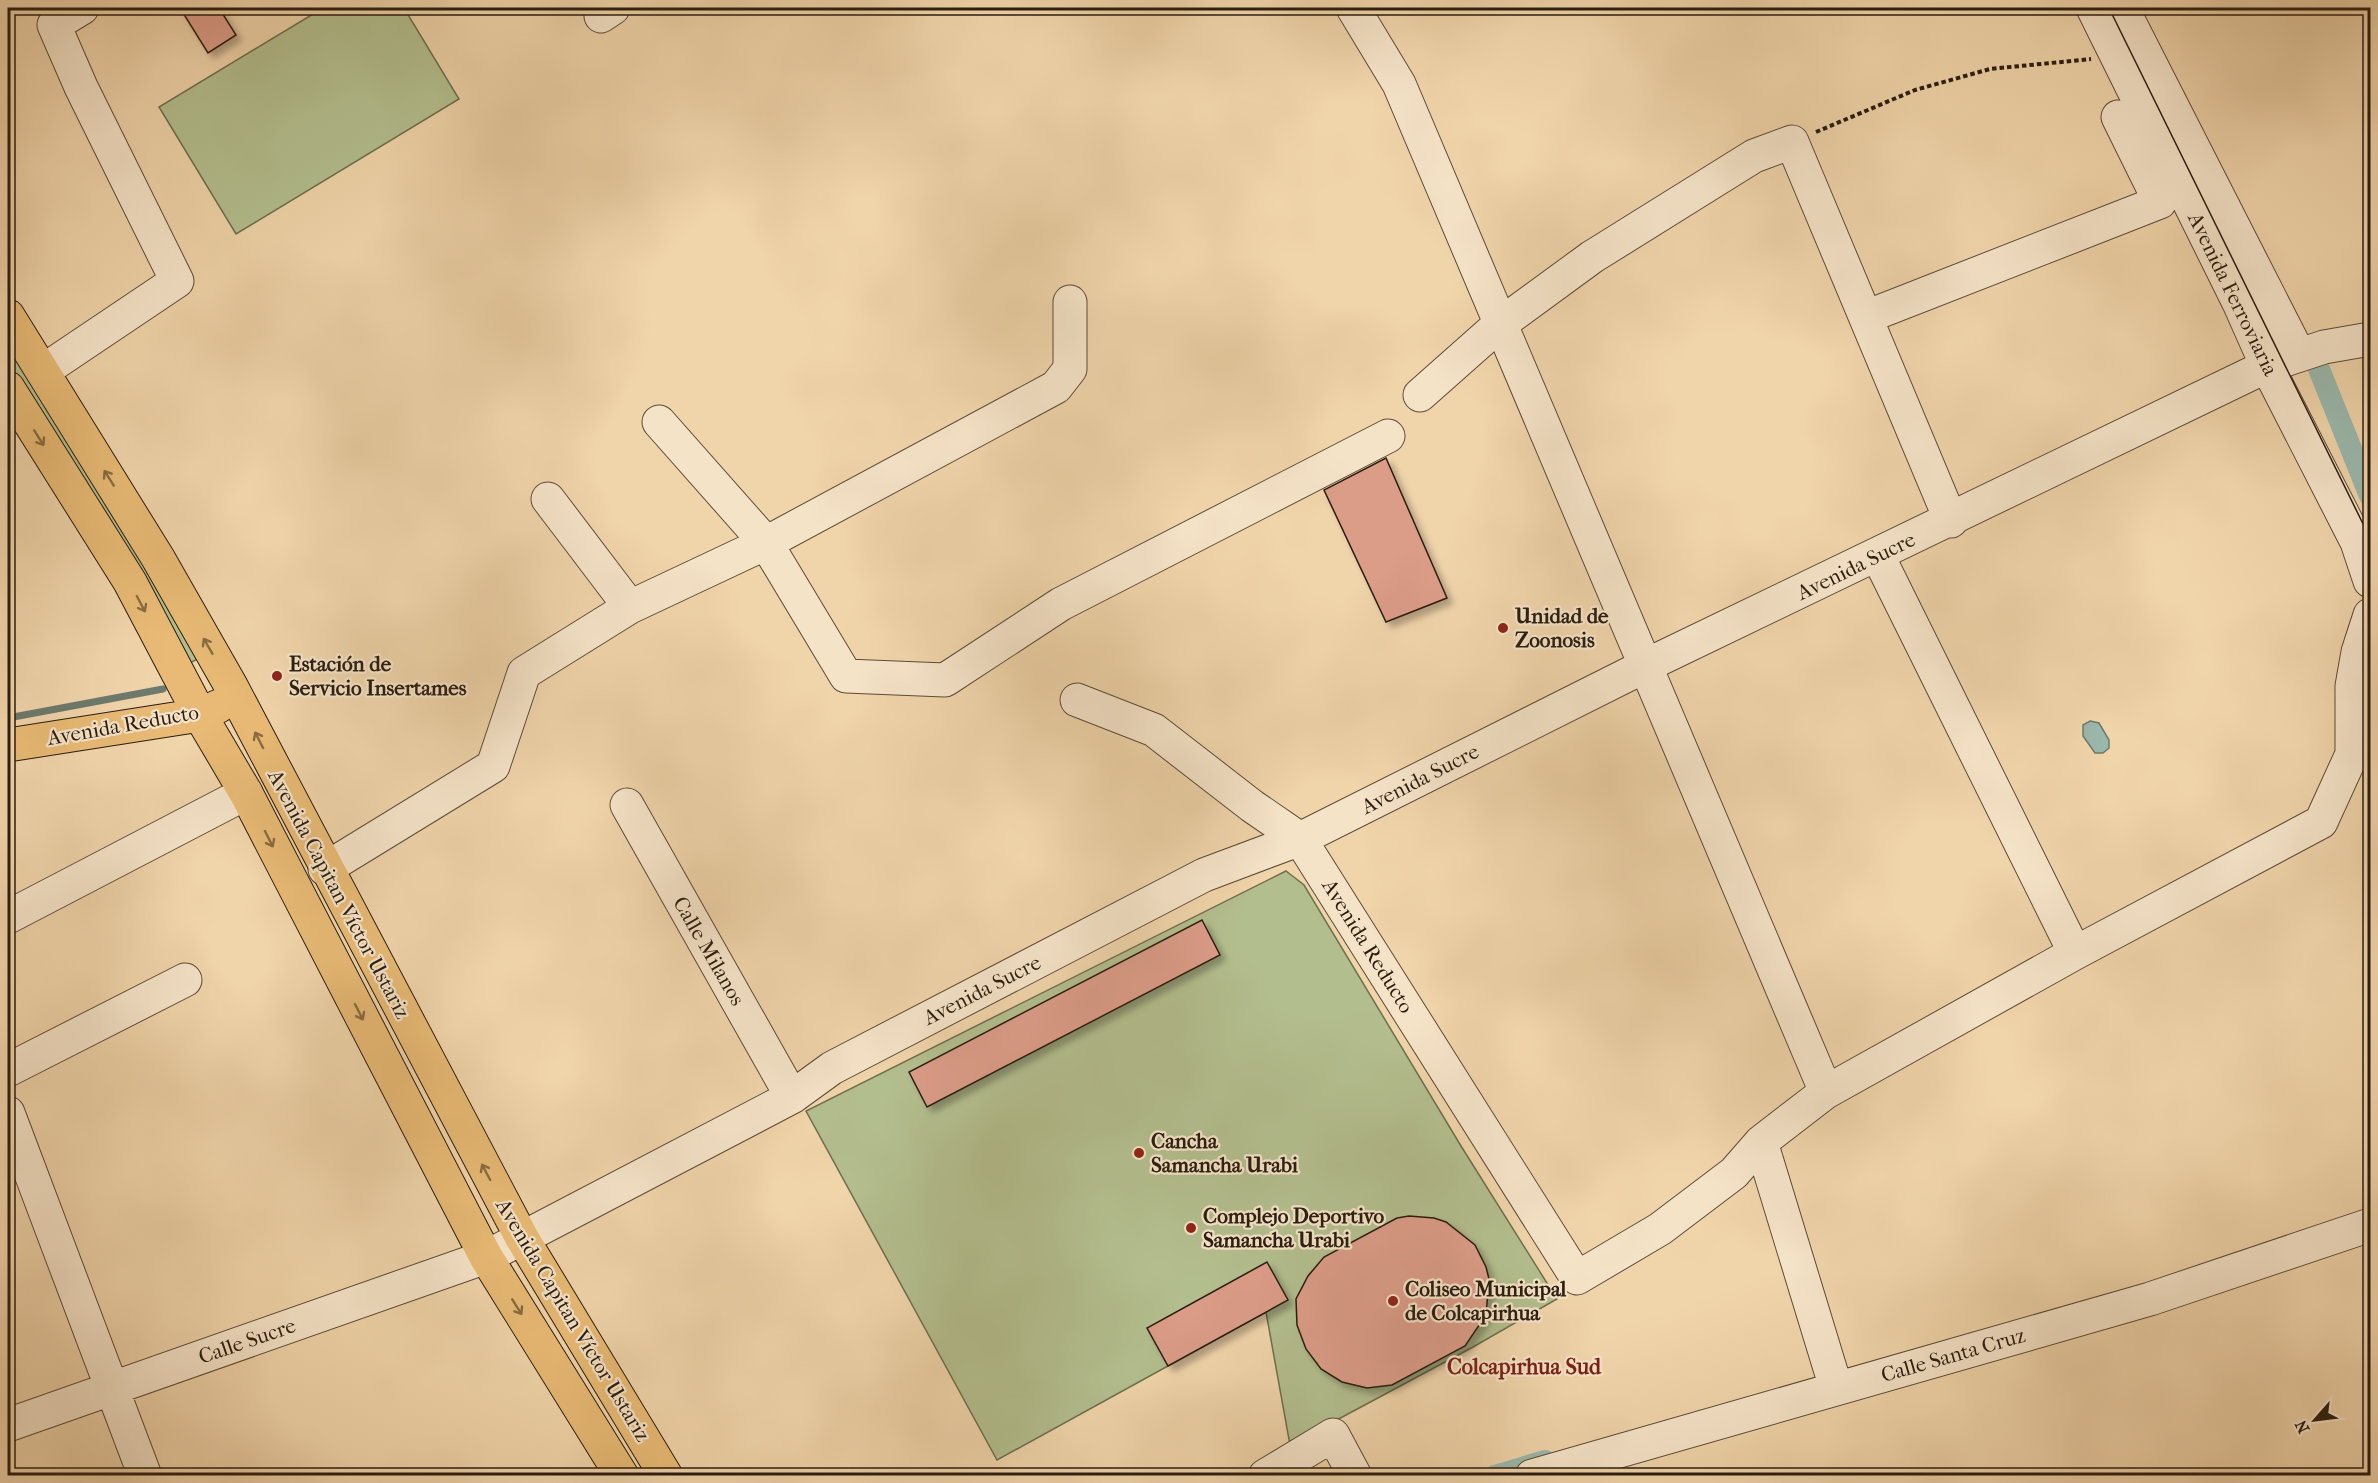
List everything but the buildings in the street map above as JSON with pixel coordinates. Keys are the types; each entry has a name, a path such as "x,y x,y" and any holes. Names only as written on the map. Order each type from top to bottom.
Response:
{"main road":[{"name":"Avenida Capitan Víctor Ustariz","path":"8,316 158,558 236,697 522,1238 666,1476"},
{"name":"Avenida Capitan Víctor Ustariz","path":"8,388 130,582 200,715 246,793 486,1257 622,1476"},
{"name":"Avenida Reducto","path":"8,746 200,715 236,697"}],"street":[{"path":"43,371 177,282 81,87 54,25 82,8"},
{"path":"1353,8 1399,84 1499,325 1647,665 1826,1092"},
{"name":"Avenida Ferroviaria","path":"2093,8 2240,305 2267,366 2357,542 2370,581"},
{"name":"Avenida Ferroviaria","path":"2122,8 2299,355"},
{"path":"1866,317 2160,202 2118,117"},
{"path":"1420,395 1499,325 1592,257 1754,156 1791,142 1951,521"},
{"path":"325,869 493,766 524,673 630,607 766,543 1056,387 1070,369 1070,302"},
{"name":"Avenida Sucre","path":"486,1257 792,1096 832,1068 1204,875 1300,839 1647,665 1951,521 2267,366 2324,347 2370,339"},
{"path":"659,422 766,543 846,676 945,680 1061,604 1388,436"},
{"path":"548,499 630,607"},
{"path":"1878,556 2075,953"},
{"path":"1836,1388 1761,1143 1826,1092 2075,953 2321,822 2352,754 2352,686 2358,652 2370,615"},
{"name":"Avenida Reducto","path":"1077,700 1154,730 1252,806 1300,839 1577,1278 1660,1229 1734,1173 1761,1143"},
{"path":"8,917 246,793"},
{"name":"Calle Milanos","path":"627,805 792,1096"},
{"path":"8,1070 185,980"},
{"path":"8,1113 145,1476"},
{"name":"Calle Santa Cruz","path":"1532,1476 2150,1299 2370,1225"},
{"name":"Calle Sucre","path":"8,1425 486,1257"},
{"path":"1265,1476 1333,1435 1355,1476"}],"path":[{"path":"1791,142 1915,90 1990,69 2090,60 2114,52"}],"green space":[{"path":"323,8 404,8 459,99 236,234 159,107"},
{"path":"8,333 203,656 190,663 8,362"},
{"name":"Complejo Deportivo Samancha Urabi","path":"1286,871 1304,885 1461,1146 1557,1299 1473,1347 1290,1445 1266,1312 997,1460 806,1111"}],"shaded area":[{"path":"2090,721 2099,723 2109,740 2109,748 2103,753 2095,753 2083,736 2083,725"}],"waterway":[{"path":"2319,369 2370,496"},
{"path":"8,718 163,689"},
{"path":"1495,1476 1545,1461"}],"tram line":[{"path":"2109,8 2370,538"}],"place":[{"name":"Unidad de Zoonosis","path":"1503,628"},
{"name":"Estación de Servicio Insertames","path":"277,676"},
{"name":"Cancha Samancha Urabi","path":"1139,1153"},
{"name":"Complejo Deportivo Samancha Urabi","path":"1191,1228"},
{"name":"Coliseo Municipal de Colcapirhua","path":"1393,1301"}],"district":[{"name":"Colcapirhua Sud","path":"1524,1367"}]}
